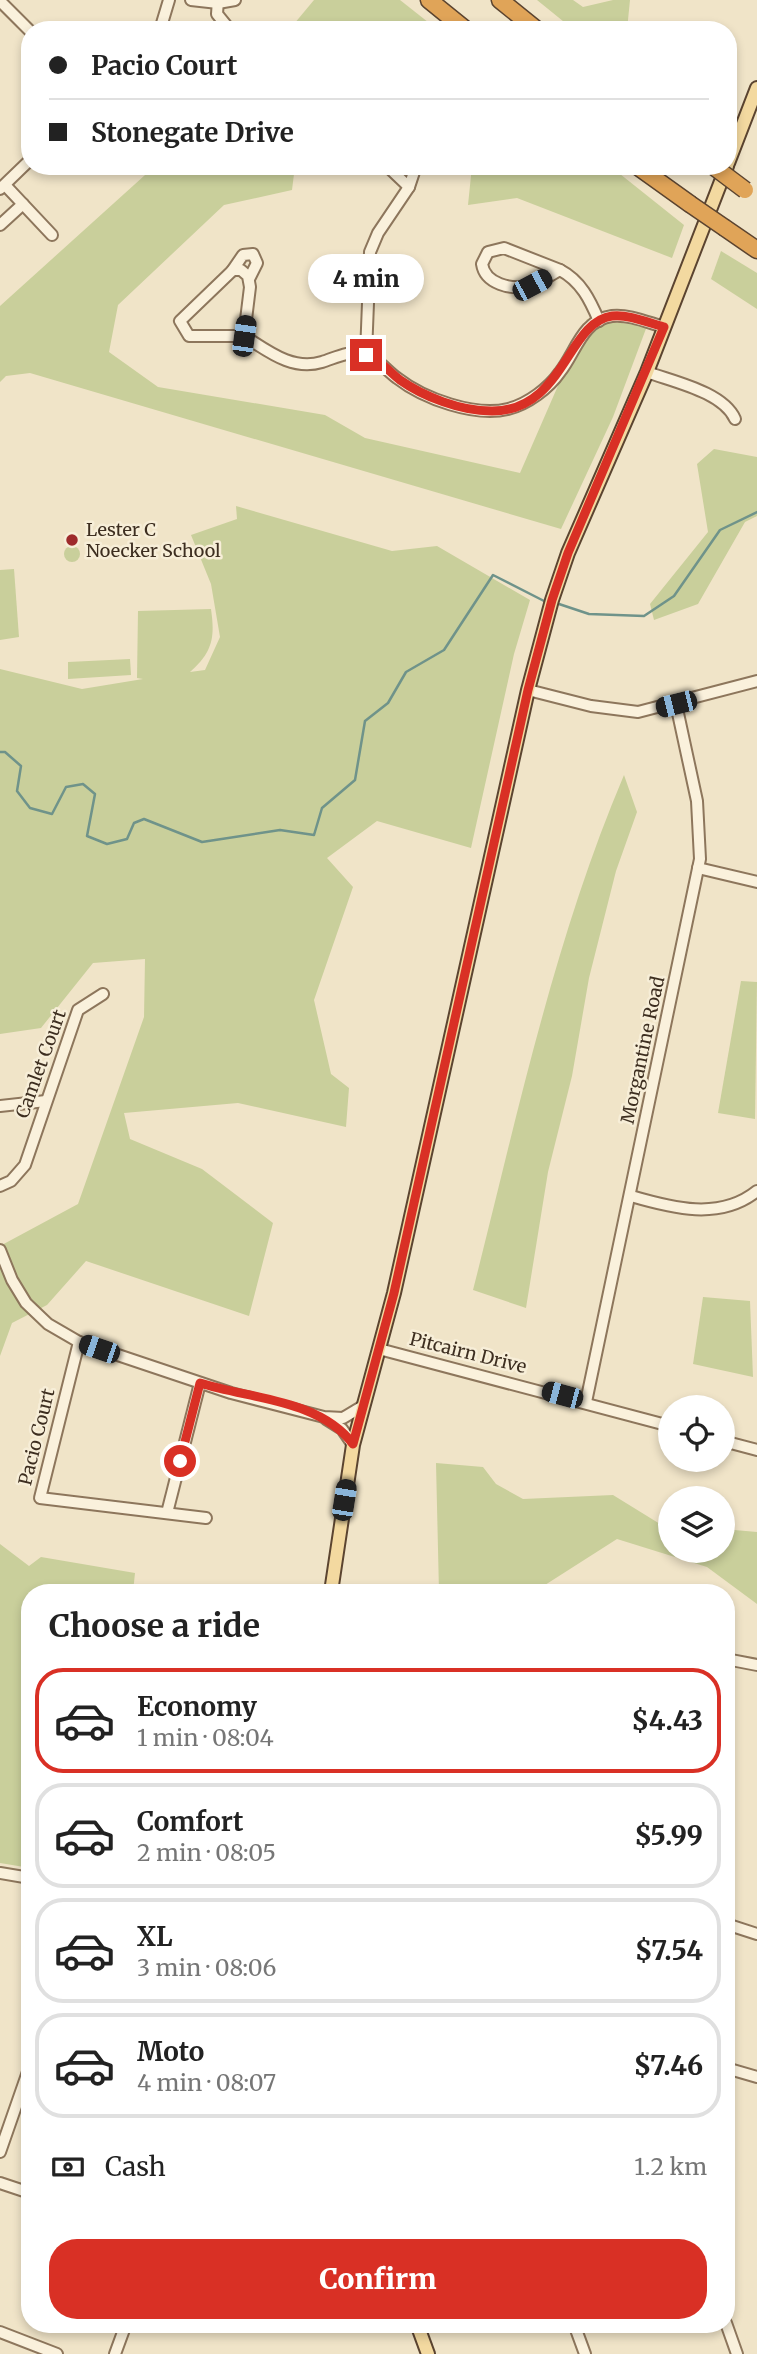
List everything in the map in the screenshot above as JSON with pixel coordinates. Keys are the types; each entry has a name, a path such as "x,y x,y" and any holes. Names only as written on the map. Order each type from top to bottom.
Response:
{"highway":[{"path":"429,0 455,21"},
{"path":"500,0 526,21"},
{"path":"650,175 757,250"},
{"path":"725,175 751,194"}],"main road":[{"path":"737,139 757,88"},
{"path":"332,1584 353,1444 397,1281 528,690 551,604 568,553 647,372 723,175"},
{"path":"420,2333 428,2354"}],"street":[{"path":"163,21 169,0"},
{"path":"191,0 235,0"},
{"path":"0,1 21,22"},
{"path":"218,1 218,14 223,21"},
{"path":"21,169 2,187 23,204 52,235"},
{"path":"396,175 409,187"},
{"path":"366,355 370,252 409,187 413,175"},
{"path":"0,225 23,204"},
{"path":"560,270 522,287 490,280 482,264 488,252 504,248 560,270 578,283 599,321"},
{"path":"244,336 249,279 257,263 253,254 243,255 232,271 180,321 184,331 194,338 244,336 287,362 319,363 349,353 366,355 414,390 438,399 491,411 510,408 543,390 559,375 582,335 599,321 621,316 664,327"},
{"path":"232,271 241,270 249,279"},
{"path":"647,372 719,401 731,409 735,419"},
{"path":"528,690 616,711 638,712 757,681"},
{"name":"Morgantine Road","path":"586,1402 698,868 697,801 676,704"},
{"path":"698,868 757,882"},
{"name":"Camlet Court","path":"0,1186 11,1181 25,1165 78,1010 103,995"},
{"path":"0,1106 46,1101"},
{"path":"631,1196 677,1209 702,1210 739,1202 757,1191"},
{"path":"0,1250 12,1280 26,1303 48,1324 79,1342 200,1383 324,1417 343,1418 363,1406"},
{"name":"Pacio Court","path":"79,1342 40,1498 206,1518"},
{"name":"Pitcairn Drive","path":"379,1349 658,1423"},
{"path":"167,1513 200,1383"},
{"path":"324,1417 342,1429 353,1444"},
{"path":"735,1444 757,1450"},
{"path":"735,1661 757,1665"},
{"path":"0,1873 21,1876"},
{"path":"735,1927 757,1934"},
{"path":"735,2071 757,2077"},
{"path":"0,2152 21,2092"},
{"path":"0,2183 21,2190"},
{"path":"0,2332 57,2354"},
{"path":"115,2354 123,2333"},
{"path":"577,2333 585,2354"},
{"path":"730,2333 737,2354"}],"green space":[{"path":"314,0 400,0 427,21 296,21"},
{"path":"537,0 573,0 583,7 613,0 630,0 628,21 563,21"},
{"path":"145,175 294,175 292,190 224,205 118,305 109,352 158,387 325,415 365,438 520,473 587,319 647,326 613,417 561,529 30,373 6,376 0,382 0,306"},
{"path":"471,175 621,175 684,225 672,258 517,198 468,205"},
{"path":"721,251 757,273 757,309 711,279"},
{"path":"714,449 757,457 757,516 745,522 698,604 654,620 650,604 708,532 697,464"},
{"path":"236,506 392,551 437,546 530,600 514,654 471,848 377,821 327,858 353,887 314,1000 331,1074 349,1088 346,1127 238,1103 124,1113 130,1139 202,1169 273,1223 249,1316 86,1261 47,1305 12,1323 0,1356 0,1246 78,1204 144,1017 145,959 93,963 41,1028 0,1034 0,669 82,689 143,679 137,678 138,611 211,609 211,644 204,658 190,672 205,670 220,637 211,584 191,535 237,519"},
{"path":"72,546 80,554 72,562 64,554"},
{"path":"14,569 19,637 0,640 0,570"},
{"path":"130,659 131,675 68,679 68,662"},
{"path":"624,775 637,812 616,871 589,978 572,1076 548,1172 526,1308 473,1290 557,965 599,837"},
{"path":"741,981 757,982 755,1119 718,1113"},
{"path":"703,1297 750,1301 753,1377 693,1364"},
{"path":"436,1463 483,1467 496,1484 523,1499 613,1495 658,1523 658,1552 617,1539 547,1584 439,1584"},
{"path":"735,1530 757,1532 757,1604 735,1588 735,1584 730,1584 707,1567 694,1563 735,1563"},
{"path":"0,1544 29,1566 41,1557 135,1573 134,1584 21,1584 21,1866 0,1863"}],"waterway":[{"path":"556,603 589,614 644,616 674,596 720,530 757,512"},
{"path":"0,752 5,752 21,766 17,791 30,808 52,814 66,787 83,784 95,794 87,836 107,844 127,839 134,823 144,819 202,842 280,830 314,835 322,808 355,780 365,721 388,703 406,672 444,650 493,575 546,602"}],"place":[{"name":"Lester C Noecker School","path":"72,540"}],"route":[{"path":"180,1461 200,1383 324,1417 342,1429 353,1444 394,1293 528,690 552,600 568,553 612,455 664,327 621,316 609,316 589,326 559,375 543,390 510,408 491,411 469,408 414,390 381,363 366,355"}]}
